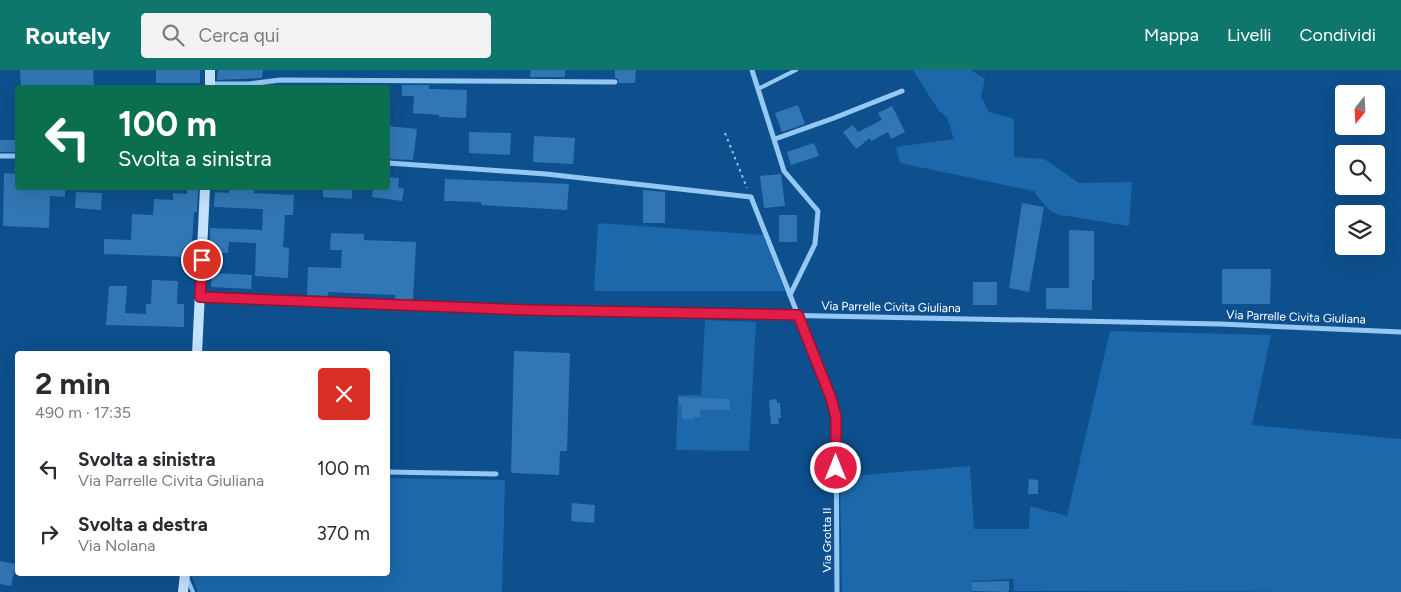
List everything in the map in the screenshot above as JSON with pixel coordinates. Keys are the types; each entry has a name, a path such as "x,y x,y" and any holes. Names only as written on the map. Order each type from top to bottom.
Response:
{"street":[{"path":"210,70 210,85"},
{"path":"752,70 784,171 818,211 815,244 790,295"},
{"path":"230,85 280,80 615,82"},
{"path":"775,138 834,118 902,91"},
{"path":"0,156 15,156"},
{"path":"390,163 546,174 751,197"},
{"path":"197,351 205,190"},
{"name":"Via Grotta II","path":"751,197 831,398 836,417 837,592"},
{"name":"Via Parrelle Civita Giuliana","path":"200,297 528,310 1229,324 1401,332"},
{"path":"390,472 496,474"},
{"path":"183,592 185,576"}],"lane":[{"path":"758,89 796,70"},
{"path":"186,576 193,592"}],"path":[{"path":"725,133 751,197"}],"shaded area":[{"path":"913,70 971,70 985,79 981,97 989,112 1014,119 1014,157 1044,159 1079,183 1132,182 1129,226 1057,214 1044,205 1034,191 900,163 896,147 954,139 947,117 939,111"},
{"path":"598,223 763,235 785,291 594,291"},
{"path":"705,320 756,322 749,451 676,450 678,395 701,395"},
{"path":"1110,331 1271,335 1252,425 1401,439 1401,592 1014,591 1013,579 972,581 973,592 842,592 840,477 970,466 974,529 1029,529 1030,506 1067,516"},
{"path":"390,478 505,480 502,592 198,592 192,576 390,576"}],"building":[{"path":"20,70 93,70 94,85 21,85"},
{"path":"156,70 200,70 200,83 156,83"},
{"path":"218,70 263,70 262,78 217,80"},
{"path":"531,70 565,70 565,77 530,77"},
{"path":"615,70 636,70 635,83 619,83 618,79 615,78"},
{"path":"402,85 429,85 429,89 467,90 466,118 439,117 439,115 413,113 414,96 402,96"},
{"path":"798,105 805,124 782,132 775,113"},
{"path":"892,106 905,132 891,139 888,132 871,141 870,138 856,149 843,132 853,125 858,132 882,120 878,113"},
{"path":"390,126 417,129 413,160 390,159"},
{"path":"469,132 511,133 510,155 469,153"},
{"path":"534,136 575,138 573,164 533,162"},
{"path":"0,140 15,140 15,152 0,152"},
{"path":"814,143 819,156 791,165 787,152"},
{"path":"4,173 15,174 15,190 65,190 65,197 50,196 49,228 3,226"},
{"path":"781,174 785,206 764,208 760,176"},
{"path":"390,177 399,178 398,187 404,189 402,201 372,197 373,190 390,190"},
{"path":"445,179 569,184 567,210 481,205 481,202 444,201"},
{"path":"187,190 198,190 197,212 194,212 191,257 104,254 104,239 131,240 132,214 153,215 154,199 173,200 173,193 187,194"},
{"path":"230,190 255,190 254,193 294,195 293,215 285,215 283,247 289,248 288,278 255,276 256,243 229,242 228,253 210,252 210,228 262,230 263,209 214,207 215,192 229,193"},
{"path":"323,190 352,190 352,199 323,197"},
{"path":"643,190 665,192 665,223 643,223"},
{"path":"76,192 102,193 101,210 75,208"},
{"path":"1022,203 1044,207 1029,292 1009,288"},
{"path":"779,215 797,215 797,242 779,242"},
{"path":"1069,230 1094,231 1092,310 1046,309 1046,288 1069,288"},
{"path":"331,233 364,234 364,240 416,242 413,300 395,299 395,295 328,292 328,296 307,295 308,267 341,268 342,250 330,250"},
{"path":"1222,269 1271,269 1270,304 1222,304"},
{"path":"212,273 252,275 251,289 211,287"},
{"path":"152,280 178,281 177,304 184,304 184,327 106,325 109,286 127,286 125,313 146,314 146,304 151,304"},
{"path":"973,282 997,282 997,305 973,305"},
{"path":"514,351 570,353 567,451 560,451 559,475 511,473"},
{"path":"679,397 730,399 730,410 700,410 700,417 694,417 694,420 682,419 682,406 679,405"},
{"path":"777,399 777,403 780,403 781,418 778,418 779,424 771,424 769,400"},
{"path":"1029,479 1038,480 1038,494 1028,494"},
{"path":"572,503 595,505 594,523 571,521"},
{"path":"0,561 15,564 11,586 0,584"},
{"path":"1009,581 1009,591 1007,592 972,591 972,582"}],"route":[{"path":"202,260 200,297 528,310 798,315 831,398 836,417 836,468"}]}
